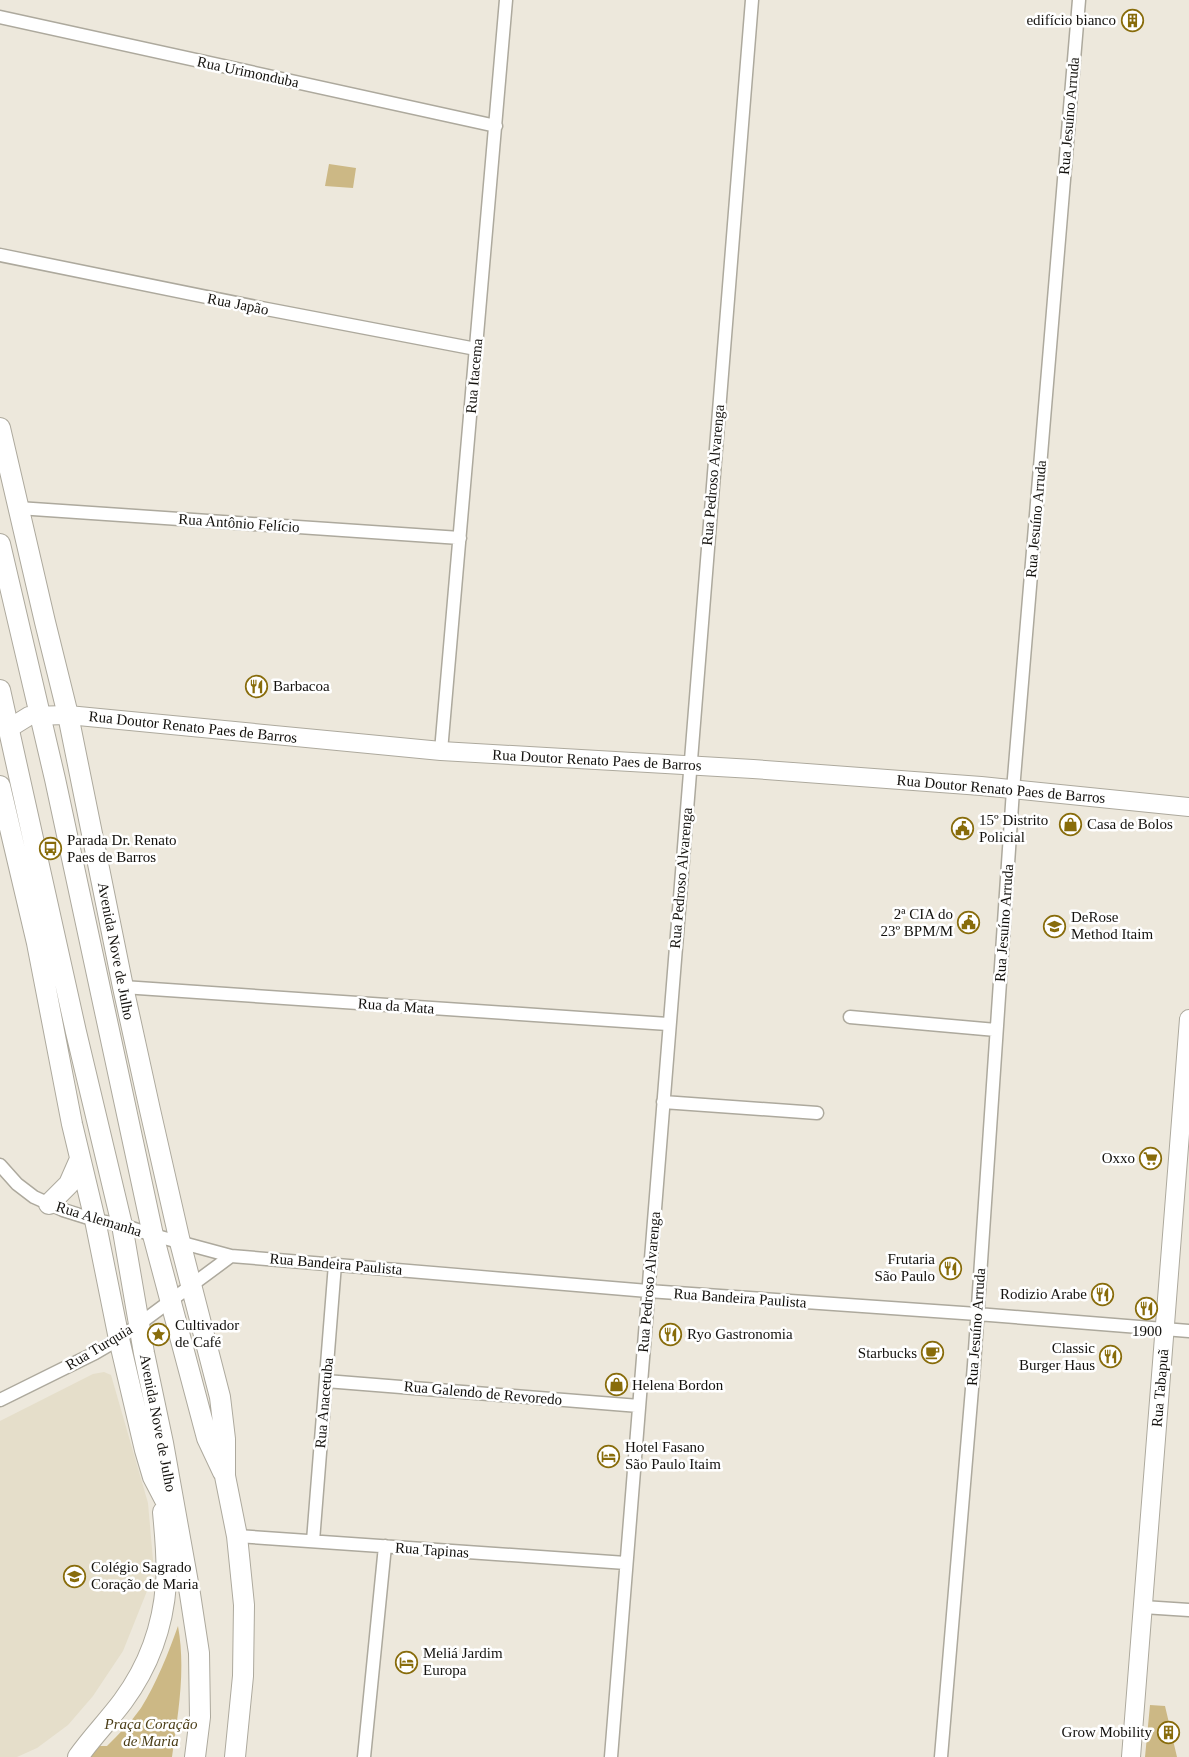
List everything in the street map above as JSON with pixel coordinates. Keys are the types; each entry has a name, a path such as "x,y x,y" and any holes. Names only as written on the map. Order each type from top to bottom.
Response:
{"main road":[{"name":"Avenida Nove de Julho","path":"0,428 68,715 123,988 180,1242 220,1397 225,1439 225,1476 237,1536 244,1606 243,1676 235,1757"},
{"name":"Avenida Nove de Julho","path":"0,544 41,715 153,1235 207,1438 225,1476"},
{"name":"Avenida Nove de Julho","path":"0,690 76,1032 122,1225 168,1504 190,1594 199,1653 200,1718 195,1757"},
{"name":"Avenida Nove de Julho","path":"0,786 37,943 80,1159 95,1220 119,1339 153,1477 168,1504"},
{"path":"49,1204 70,1184 80,1159"},
{"path":"78,1757 124,1701 140,1676 154,1643 164,1606 167,1582 168,1504"}],"street":[{"name":"Rua Itacema","path":"441,751 506,0"},
{"name":"Rua Pedroso Alvarenga","path":"611,1757 668,1024 752,0"},
{"name":"Rua Jesuíno Arruda","path":"941,1757 977,1314 1013,790 1079,0"},
{"name":"Rua Urimonduba","path":"0,17 496,126"},
{"name":"Rua Japão","path":"0,255 256,308 476,350"},
{"name":"Rua Antônio Felício","path":"18,508 460,538"},
{"name":"Rua Doutor Renato Paes de Barros","path":"8,729 29,716 68,715 441,751 753,768 1189,807"},
{"name":"Rua da Mata","path":"123,988 668,1024"},
{"path":"850,1017 996,1030"},
{"name":"Rua Tabapuã","path":"1131,1757 1189,1019"},
{"path":"663,1102 817,1113"},
{"name":"Rua Alemanha","path":"0,1165 17,1184 34,1197 62,1210 180,1242"},
{"name":"Rua Bandeira Paulista","path":"180,1242 231,1256 648,1291 1189,1331"},
{"path":"191,1285 231,1256"},
{"name":"Rua Anacetuba","path":"313,1541 335,1264"},
{"name":"Rua Turquia","path":"0,1400 95,1353 119,1339 191,1285"},
{"name":"Rua Galendo de Revoredo","path":"326,1381 639,1406"},
{"name":"Rua Tapinas","path":"237,1536 626,1563"},
{"path":"364,1757 385,1546"},
{"path":"1143,1607 1189,1610"}],"shaded area":[{"name":"Colégio Sagrado Coração de Maria","path":"104,1372 111,1375 148,1503 153,1560 147,1591 123,1651 93,1696 68,1725 37,1748 17,1757 0,1757 0,1421 93,1374"}],"green space":[{"path":"329,164 356,168 353,188 325,186"},
{"name":"Praça Coração de Maria","path":"178,1626 181,1675 179,1708 172,1757 86,1757 100,1746 107,1746 141,1708 162,1668"},
{"path":"1150,1705 1165,1706 1177,1757 1145,1757"}],"place":[{"name":"edifício bianco","path":"1132,20"},
{"name":"Barbacoa","path":"257,686"},
{"name":"Casa de Bolos","path":"1071,824"},
{"name":"15º Distrito Policial","path":"963,829"},
{"name":"Parada Dr. Renato Paes de Barros","path":"51,849"},
{"name":"2ª CIA do 23º BPM/M","path":"969,923"},
{"name":"DeRose Method Itaim","path":"1055,926"},
{"name":"Oxxo","path":"1151,1158"},
{"name":"Frutaria São Paulo","path":"951,1268"},
{"name":"Rodizio Arabe","path":"1103,1294"},
{"name":"1900","path":"1147,1308"},
{"name":"Cultivador de Café","path":"159,1334"},
{"name":"Ryo Gastronomia","path":"671,1334"},
{"name":"Starbucks","path":"933,1353"},
{"name":"Classic Burger Haus","path":"1111,1357"},
{"name":"Helena Bordon","path":"616,1385"},
{"name":"Hotel Fasano São Paulo Itaim","path":"609,1456"},
{"name":"Colégio Sagrado Coração de Maria","path":"75,1576"},
{"name":"Meliá Jardim Europa","path":"407,1662"},
{"name":"Grow Mobility","path":"1168,1732"}]}
